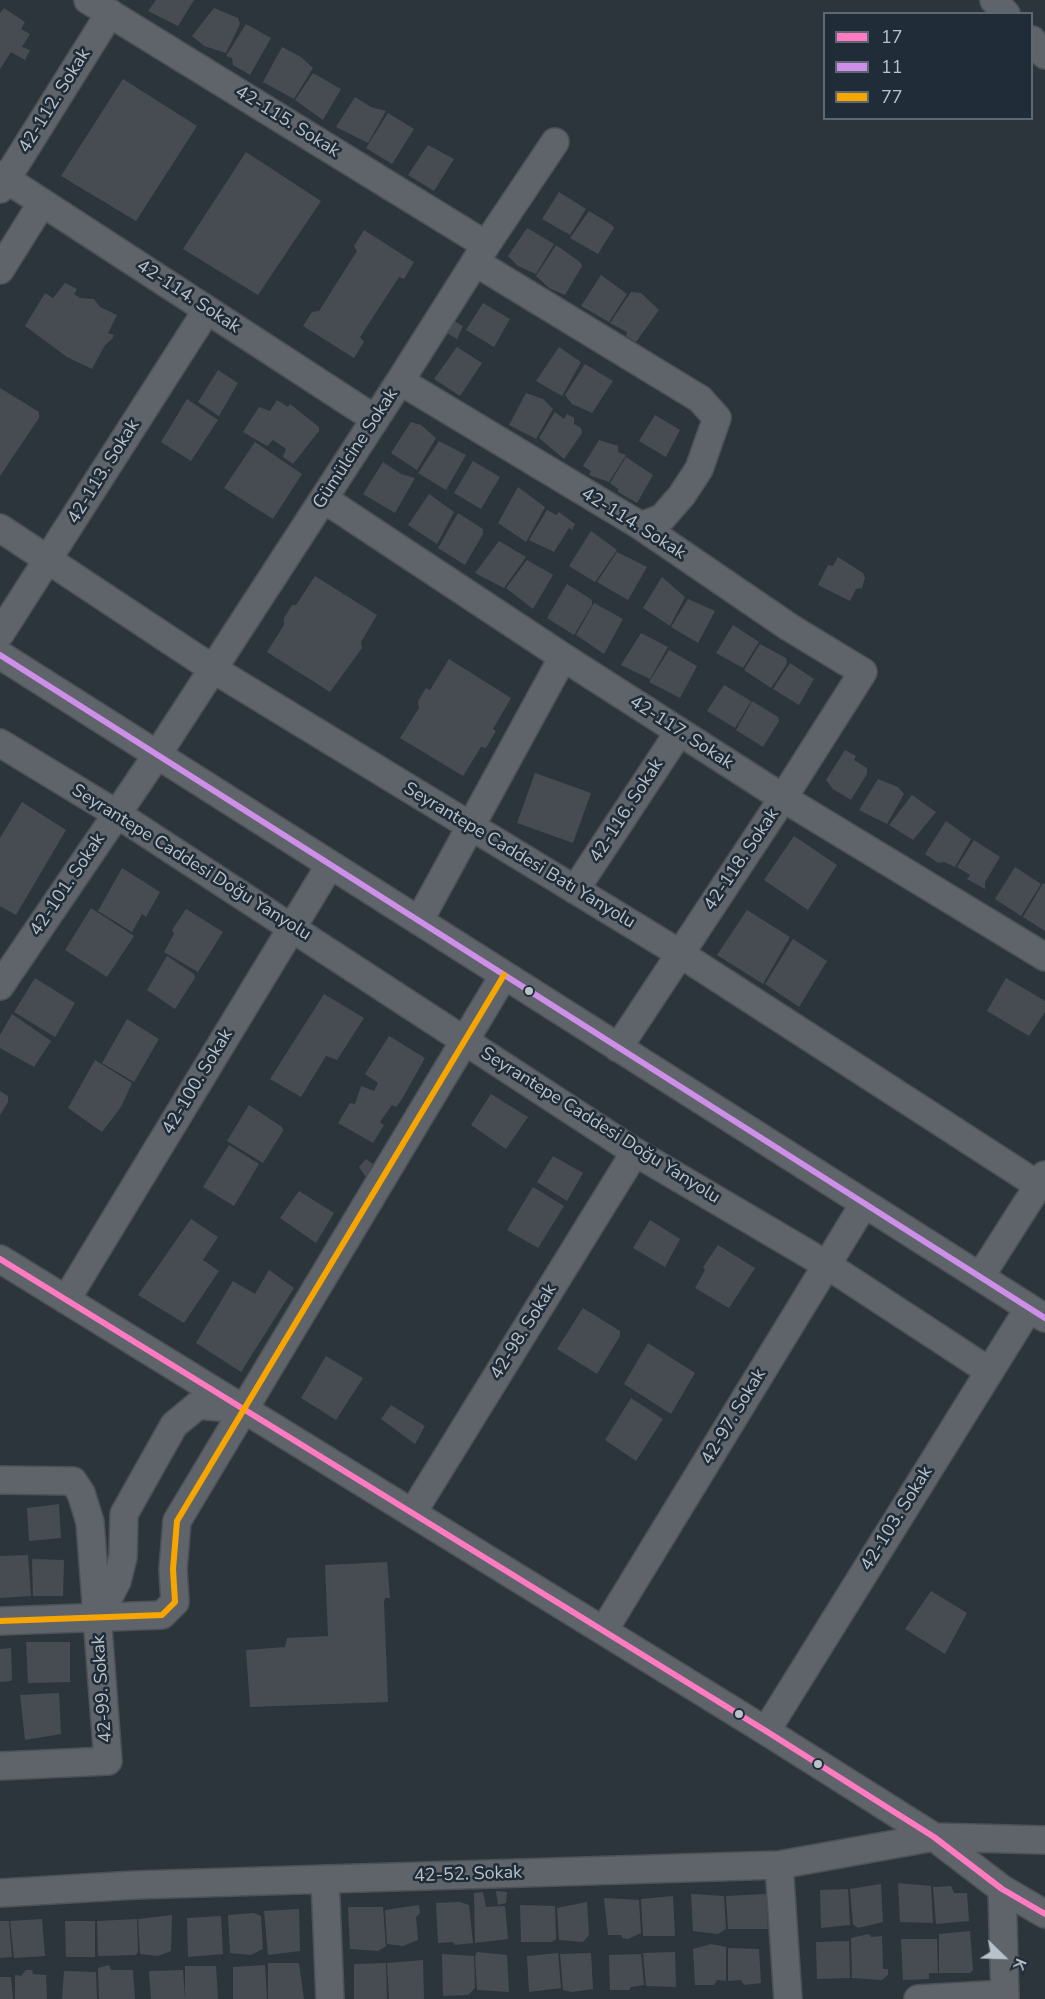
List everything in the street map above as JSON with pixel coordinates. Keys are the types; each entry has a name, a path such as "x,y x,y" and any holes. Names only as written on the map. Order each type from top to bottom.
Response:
{"street":[{"path":"994,0 1004,12"},
{"name":"42-112. Sokak","path":"2,181 99,7"},
{"name":"42-115. Sokak","path":"99,7 480,253 700,399 717,418 699,469 682,495 662,518 641,526"},
{"path":"1033,41 1045,55"},
{"name":"Gümülcine Sokak","path":"157,755 400,381 480,253 555,142"},
{"name":"42-114. Sokak","path":"2,181 42,203 375,419"},
{"path":"0,270 42,203"},
{"name":"42-113. Sokak","path":"0,634 207,310"},
{"name":"42-114. Sokak","path":"400,381 641,526 789,627 863,672"},
{"name":"42-117. Sokak","path":"324,499 679,732 1045,957"},
{"name":"Seyrantepe Caddesi Batı Yanyolu","path":"0,528 213,669 679,953 1042,1180"},
{"path":"0,655 1037,1313"},
{"path":"419,921 563,657"},
{"name":"42-118. Sokak","path":"618,1048 863,672"},
{"name":"42-116. Sokak","path":"575,890 679,732"},
{"name":"Seyrantepe Caddesi Doğu Yanyolu","path":"0,743 117,814 635,1152 827,1265 989,1371"},
{"name":"42-101. Sokak","path":"0,986 157,755"},
{"name":"42-100. Sokak","path":"66,1300 330,865"},
{"name":"42-99. Sokak","path":"98,1618 162,1615 175,1602 173,1569 177,1521 504,975"},
{"name":"42-98. Sokak","path":"413,1512 635,1152"},
{"path":"980,1277 1042,1180"},
{"name":"42-97. Sokak","path":"604,1630 864,1203"},
{"path":"0,1260 766,1731 934,1838 1002,1889 1045,1914"},
{"name":"42-103. Sokak","path":"766,1731 989,1371 1037,1313"},
{"name":"42-99. Sokak","path":"0,1766 108,1761 98,1618 117,1581 123,1557 124,1514 174,1425 198,1405 245,1409"},
{"path":"0,1480 73,1480 81,1493 90,1522 98,1618 0,1621"},
{"name":"42-52. Sokak","path":"0,1893 136,1885 779,1865 934,1838 1045,1840"},
{"path":"779,1865 788,1999"},
{"path":"325,1879 330,1999"},
{"path":"918,1999 1005,1996 1002,1889"}],"building":[{"path":"156,0 194,0 178,26 148,11"},
{"path":"4,8 25,22 21,29 30,34 22,47 30,50 25,60 11,52 0,69 0,13"},
{"path":"214,8 238,18 240,24 226,53 204,46 192,36"},
{"path":"246,24 271,38 250,75 233,65 232,58 226,56"},
{"path":"282,47 301,57 313,68 294,99 263,82"},
{"path":"313,73 341,89 323,120 295,100"},
{"path":"123,79 197,126 136,221 61,176"},
{"path":"355,97 371,107 386,111 368,143 336,127"},
{"path":"388,113 414,129 392,164 366,148"},
{"path":"428,145 454,159 434,191 408,175"},
{"path":"246,152 321,201 258,295 183,249"},
{"path":"559,192 586,209 570,235 542,219"},
{"path":"589,211 614,228 598,254 570,238"},
{"path":"527,228 554,244 536,274 518,266 508,256"},
{"path":"364,230 414,262 404,279 399,277 360,337 364,342 354,358 303,326 312,312 319,311 357,251 354,246"},
{"path":"556,245 580,262 582,266 565,295 549,288 536,276"},
{"path":"601,275 627,294 609,322 581,306"},
{"path":"65,283 77,289 74,294 80,298 94,299 100,307 117,315 108,333 114,335 105,345 92,369 67,357 25,326 45,293 53,298"},
{"path":"631,292 641,293 659,310 636,342 626,336 627,332 610,323"},
{"path":"483,303 510,319 494,347 466,330"},
{"path":"445,316 463,326 457,339 439,328"},
{"path":"457,347 482,363 460,396 434,379"},
{"path":"559,347 581,362 562,396 536,381"},
{"path":"585,364 613,381 592,413 572,404 565,395"},
{"path":"218,370 238,383 219,416 198,402"},
{"path":"0,388 39,412 39,418 0,476"},
{"path":"526,393 543,399 553,409 536,439 509,425"},
{"path":"187,399 218,420 191,461 161,442"},
{"path":"277,400 288,407 290,404 319,427 319,431 293,464 283,457 286,449 273,440 267,446 243,432 259,407 270,411"},
{"path":"555,412 564,419 567,414 574,418 574,424 581,428 582,433 564,459 539,438"},
{"path":"655,415 680,430 666,457 639,441"},
{"path":"411,422 421,425 436,438 417,470 391,453"},
{"path":"599,440 618,446 618,452 626,455 609,482 589,475 591,471 583,466"},
{"path":"439,441 466,455 446,490 418,473"},
{"path":"255,442 302,474 273,519 224,488"},
{"path":"626,457 653,475 637,503 618,492 618,489 610,483"},
{"path":"473,461 500,477 481,509 454,493"},
{"path":"383,462 401,474 415,478 395,513 363,494"},
{"path":"518,487 545,507 526,542 498,523"},
{"path":"429,494 454,512 437,544 408,525"},
{"path":"547,510 556,515 559,512 575,524 572,530 569,528 554,552 529,540"},
{"path":"458,513 483,529 483,534 465,565 438,548"},
{"path":"591,531 617,550 595,582 569,566"},
{"path":"499,541 526,557 504,588 475,573"},
{"path":"617,552 647,567 628,600 597,582"},
{"path":"838,557 863,573 865,578 862,588 856,589 850,601 818,585 828,565 833,566"},
{"path":"527,560 553,575 533,609 506,588"},
{"path":"315,576 377,615 361,642 362,648 330,692 267,652 284,625 284,618 292,605 296,605"},
{"path":"662,577 685,597 670,626 643,608"},
{"path":"567,584 592,600 592,605 574,635 547,618"},
{"path":"688,599 715,611 698,643 671,627"},
{"path":"594,603 623,619 604,654 576,635"},
{"path":"733,625 759,642 743,668 716,653"},
{"path":"641,633 668,647 650,679 621,665"},
{"path":"760,644 786,658 787,664 771,688 744,670"},
{"path":"669,650 697,666 680,698 649,682"},
{"path":"449,659 511,698 493,729 496,731 486,748 481,747 463,776 400,738 419,708 418,701 426,688 430,690"},
{"path":"790,663 814,679 799,705 773,689"},
{"path":"724,685 751,701 735,728 707,711"},
{"path":"752,701 778,717 779,721 763,747 736,730"},
{"path":"845,750 856,756 854,760 867,768 867,774 851,800 833,789 826,780"},
{"path":"535,773 591,793 573,843 517,823"},
{"path":"878,779 898,787 904,794 887,824 859,810"},
{"path":"912,795 936,812 913,840 889,825"},
{"path":"22,802 66,830 16,915 0,906 0,838"},
{"path":"946,821 971,839 955,867 944,862 938,863 925,854"},
{"path":"794,836 837,865 808,910 764,880"},
{"path":"974,840 1000,857 985,882 985,889 967,879 970,875 957,867"},
{"path":"1015,867 1041,884 1021,916 995,899"},
{"path":"122,868 160,892 146,917 142,914 132,932 98,911"},
{"path":"1043,883 1045,884 1045,931 1023,917"},
{"path":"91,908 134,936 107,977 65,950"},
{"path":"186,909 223,932 198,972 164,952 174,934 172,930"},
{"path":"747,910 790,937 763,984 717,955"},
{"path":"793,939 827,961 799,1007 765,984"},
{"path":"167,956 194,974 195,978 175,1009 147,990"},
{"path":"35,978 75,1003 55,1037 14,1012"},
{"path":"1006,978 1045,1001 1045,1012 1029,1036 987,1011"},
{"path":"324,994 364,1018 337,1060 326,1056 301,1097 270,1079"},
{"path":"12,1014 51,1041 34,1067 0,1048 0,1035"},
{"path":"127,1019 159,1039 134,1082 102,1063"},
{"path":"389,1036 425,1058 402,1099 396,1107 392,1105 380,1122 384,1125 373,1143 338,1123 350,1103 355,1104 361,1086 374,1091 378,1083 365,1074"},
{"path":"95,1060 132,1083 121,1107 102,1132 68,1108"},
{"path":"0,1091 8,1096 8,1102 0,1115"},
{"path":"491,1094 528,1117 506,1149 471,1125"},
{"path":"249,1105 282,1127 283,1131 263,1163 227,1141"},
{"path":"229,1145 259,1164 234,1206 203,1187"},
{"path":"553,1156 583,1173 567,1201 537,1182"},
{"path":"366,1159 373,1164 366,1177 359,1167"},
{"path":"533,1187 564,1206 538,1248 507,1230"},
{"path":"299,1191 334,1213 316,1243 280,1218"},
{"path":"191,1219 218,1237 203,1260 219,1271 184,1323 138,1295"},
{"path":"650,1220 680,1239 665,1267 633,1248"},
{"path":"718,1245 755,1268 729,1308 695,1288 705,1270 703,1267"},
{"path":"269,1270 294,1288 241,1372 196,1343 233,1281 255,1294"},
{"path":"583,1308 620,1331 620,1336 597,1374 557,1349"},
{"path":"648,1343 695,1373 671,1414 624,1384"},
{"path":"326,1356 363,1378 336,1420 301,1398"},
{"path":"631,1398 663,1419 636,1461 605,1440"},
{"path":"391,1405 425,1426 415,1444 381,1419"},
{"path":"59,1504 61,1538 29,1541 27,1508"},
{"path":"28,1555 31,1596 0,1598 0,1556"},
{"path":"32,1559 64,1560 63,1596 33,1596"},
{"path":"387,1562 390,1598 385,1598 384,1602 388,1702 250,1707 246,1650 285,1647 287,1638 328,1636 325,1565"},
{"path":"931,1591 967,1613 945,1654 905,1629"},
{"path":"26,1642 70,1642 70,1682 28,1683"},
{"path":"11,1648 12,1679 0,1682 0,1649"},
{"path":"59,1693 61,1734 25,1740 20,1695"},
{"path":"898,1883 931,1886 933,1923 900,1922"},
{"path":"881,1884 883,1922 858,1928 853,1924 850,1889"},
{"path":"951,1886 954,1893 967,1893 969,1921 936,1924 933,1887"},
{"path":"848,1889 850,1925 821,1928 820,1890"},
{"path":"496,1891 507,1892 506,1903 498,1905"},
{"path":"483,1892 486,1907 505,1906 508,1939 475,1943 474,1893"},
{"path":"691,1894 724,1896 726,1929 718,1934 693,1931"},
{"path":"766,1894 768,1929 728,1929 726,1896"},
{"path":"673,1896 675,1936 643,1936 641,1899"},
{"path":"604,1898 639,1900 641,1933 628,1939 622,1938 622,1935 608,1935"},
{"path":"460,1902 469,1905 473,1943 455,1945 453,1942 438,1943 436,1903"},
{"path":"587,1902 589,1935 583,1942 559,1940 557,1908"},
{"path":"419,1905 420,1913 416,1917 418,1940 403,1946 387,1944 385,1910"},
{"path":"520,1905 555,1906 556,1939 552,1942 521,1942"},
{"path":"348,1907 383,1907 386,1946 378,1951 350,1949"},
{"path":"299,1909 300,1951 268,1955 264,1911"},
{"path":"254,1913 261,1916 263,1949 251,1955 230,1953 228,1915"},
{"path":"172,1915 171,1951 158,1956 140,1954 138,1919"},
{"path":"221,1916 223,1954 188,1957 187,1918"},
{"path":"42,1919 45,1956 14,1958 10,1921"},
{"path":"137,1919 138,1952 136,1955 98,1956 97,1921"},
{"path":"0,1921 9,1921 12,1957 0,1958"},
{"path":"65,1921 95,1921 95,1957 66,1957"},
{"path":"970,1931 973,1970 970,1973 939,1973 939,1934"},
{"path":"869,1934 871,1937 882,1936 883,1969 888,1969 888,1975 882,1980 852,1978 851,1938"},
{"path":"901,1939 937,1939 938,1973 929,1973 929,1979 903,1980"},
{"path":"849,1941 850,1978 817,1979 816,1942"},
{"path":"711,1944 726,1947 726,1981 717,1980 714,1985 695,1985 693,1949"},
{"path":"728,1948 759,1949 761,1983 744,1985 741,1980 728,1981"},
{"path":"477,1952 507,1955 509,1992 477,1990 475,1956"},
{"path":"675,1952 676,1987 646,1986 643,1953"},
{"path":"558,1953 561,1988 529,1992 527,1956"},
{"path":"591,1953 593,1989 572,1992 563,1990 560,1954"},
{"path":"442,1954 474,1956 475,1988 468,1995 443,1996"},
{"path":"641,1954 644,1985 631,1987 629,1990 610,1990 609,1955"},
{"path":"423,1960 424,1999 389,1999 387,1963"},
{"path":"268,1963 299,1963 304,1999 268,1999"},
{"path":"386,1963 387,1999 354,1999 354,1964"},
{"path":"109,1965 111,1970 133,1970 135,1999 99,1999 98,1968"},
{"path":"265,1965 267,1999 233,1999 233,1967"},
{"path":"185,1966 216,1966 218,1999 185,1999"},
{"path":"26,1970 32,1970 33,1974 46,1975 47,1999 15,1999 15,1975 21,1976"},
{"path":"183,1970 185,1999 151,1999 149,1971"},
{"path":"64,1971 96,1972 97,1999 62,1999"},
{"path":"0,1977 11,1977 13,1999 0,1999"}],"transit line":[{"name":"11","path":"0,655 1045,1318"},
{"name":"77","path":"0,1621 162,1615 175,1602 173,1569 177,1521 504,975"},
{"name":"17","path":"0,1259 766,1731 934,1837 1002,1889 1045,1914"}]}
